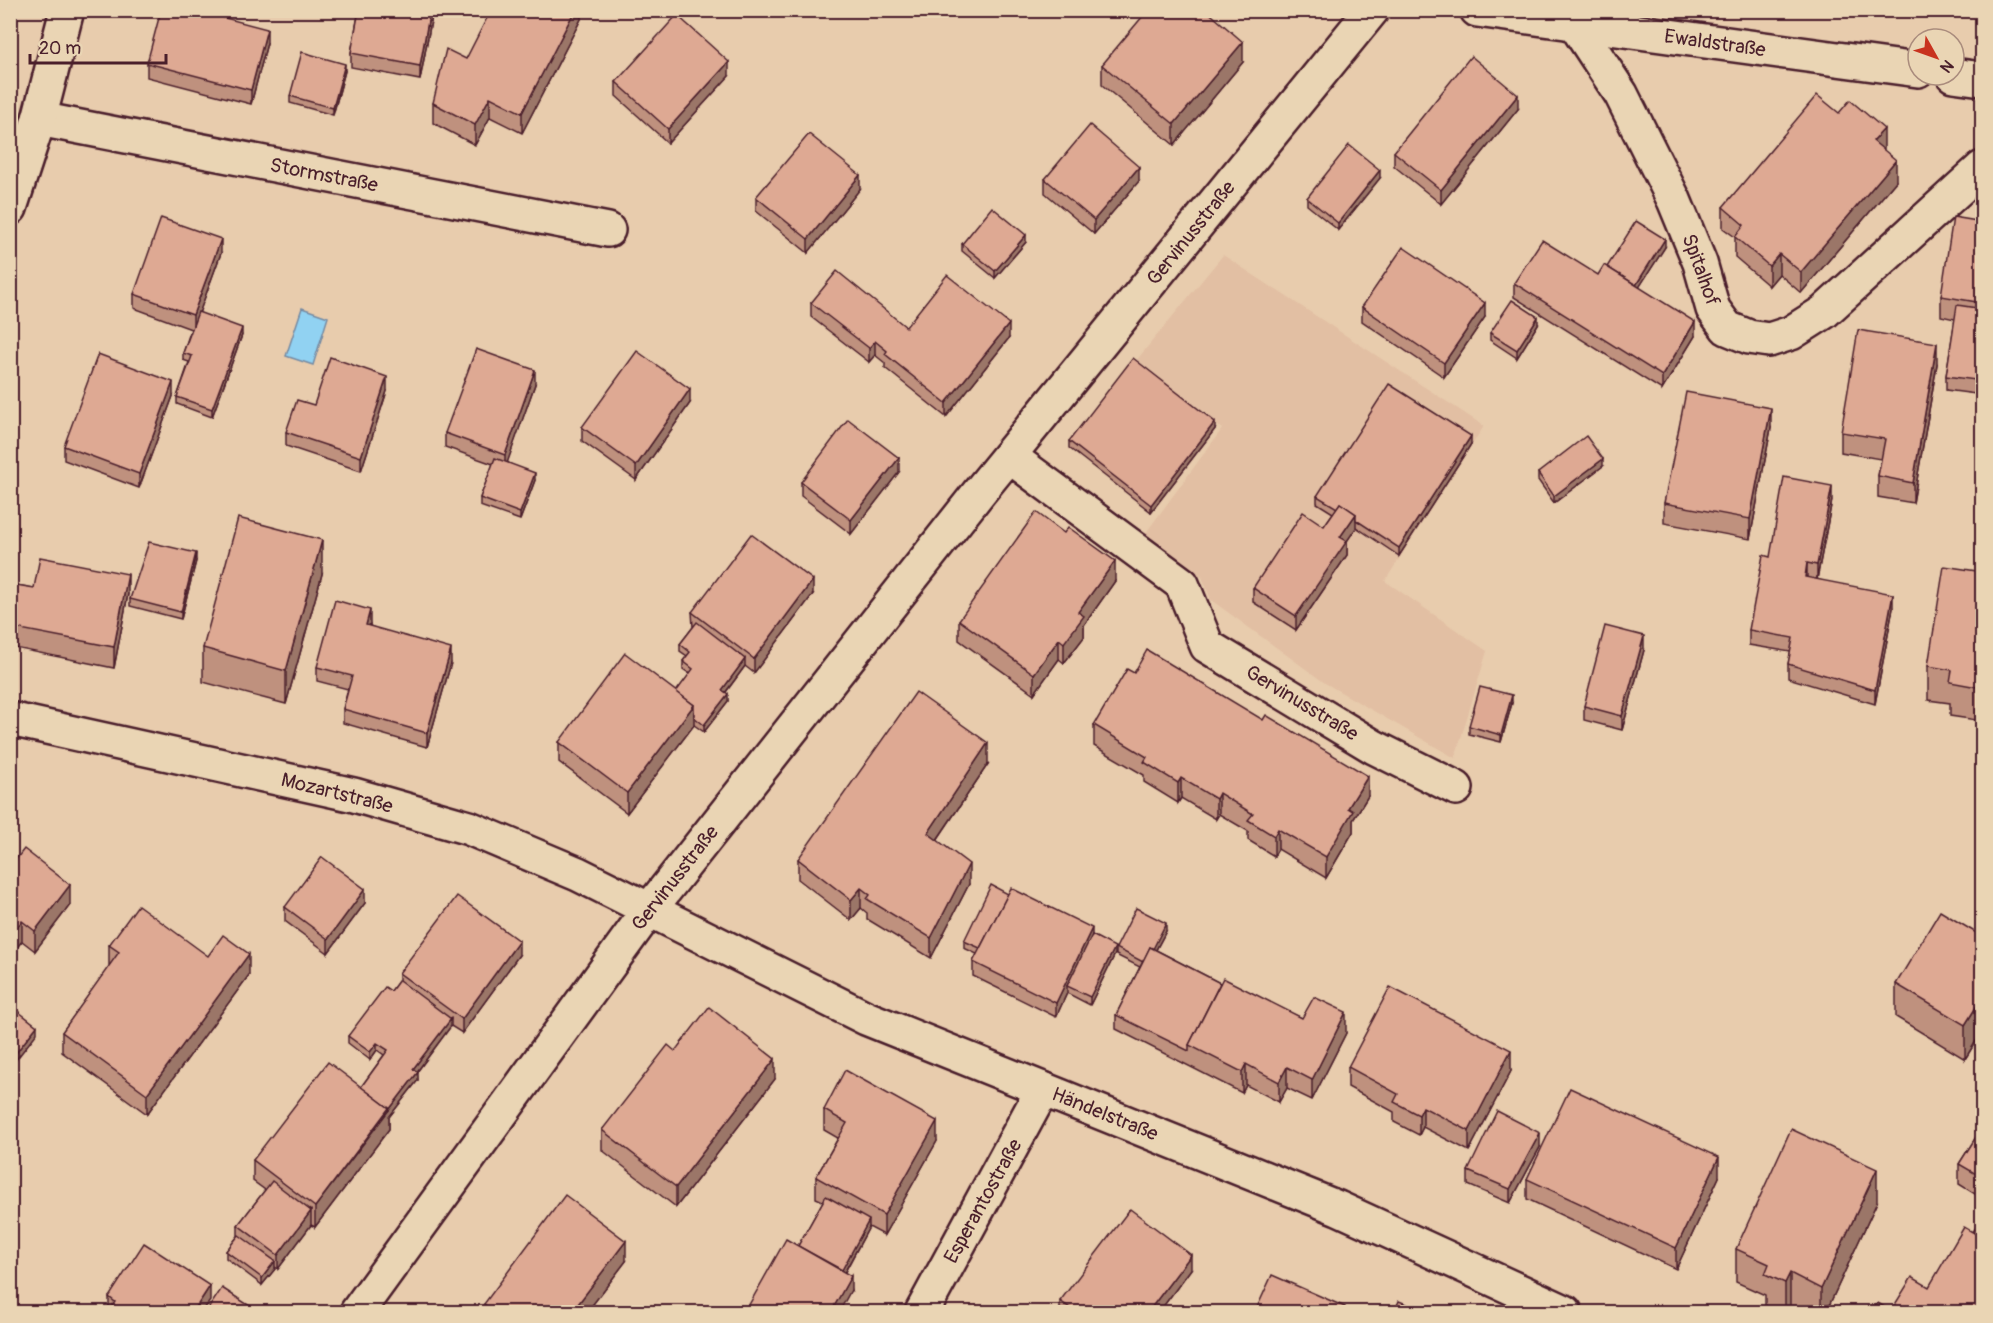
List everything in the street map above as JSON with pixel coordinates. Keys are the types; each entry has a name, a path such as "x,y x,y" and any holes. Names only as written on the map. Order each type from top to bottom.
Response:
{"street":[{"path":"10,208 39,119 67,10"},
{"name":"Gervinusstraße","path":"357,1312 649,910 1009,456 1372,10"},
{"name":"Ewaldstraße","path":"1477,10 1906,68"},
{"name":"Spitalhof","path":"1575,24 1621,94 1674,200 1700,263 1713,309 1727,328 1749,337 1769,340 1791,333 1824,312 1983,168"},
{"path":"1966,77 1983,79"},
{"name":"Stormstraße","path":"39,119 608,230"},
{"name":"Gervinusstraße","path":"1009,456 1182,584 1207,646 1374,747 1456,788"},
{"name":"Mozartstraße","path":"10,719 354,795 469,828 578,873 649,910"},
{"name":"Händelstraße","path":"649,910 866,1018 1338,1208 1565,1312"},
{"name":"Esperantostraße","path":"922,1312 1043,1089"}],"shaded area":[{"path":"1223,255 1484,426 1385,581 1487,651 1455,758 1325,683 1211,600 1202,577 1145,534 1222,429 1135,362"}],"water":[{"path":"302,308 328,317 313,365 286,356"}],"building":[{"path":"161,10 195,10 267,29 251,90 147,63"},
{"path":"359,10 430,10 420,66 351,53"},
{"path":"491,10 575,10 522,113 490,97 475,125 433,103 446,49 466,59"},
{"path":"1148,10 1206,10 1243,42 1174,124 1102,65"},
{"path":"677,15 729,62 668,129 616,82"},
{"path":"302,52 345,64 333,108 290,96"},
{"path":"1471,56 1518,95 1441,190 1394,152"},
{"path":"1817,95 1839,113 1850,100 1884,129 1873,141 1896,160 1801,272 1779,254 1769,266 1735,237 1744,225 1723,207"},
{"path":"1090,125 1139,167 1094,220 1045,179"},
{"path":"809,134 860,175 808,239 756,197"},
{"path":"1349,145 1380,170 1338,223 1307,198"},
{"path":"992,207 1026,235 995,271 962,244"},
{"path":"1953,217 1983,222 1983,303 1941,296"},
{"path":"161,218 221,239 193,315 134,294"},
{"path":"1636,221 1665,239 1636,285 1607,267"},
{"path":"1542,240 1598,275 1604,265 1695,322 1662,376 1514,283"},
{"path":"1403,247 1485,303 1444,363 1362,307"},
{"path":"837,271 906,327 947,275 1009,324 946,403 885,354 887,351 875,341 869,348 811,303"},
{"path":"1512,300 1538,317 1517,350 1490,333"},
{"path":"1957,305 1983,309 1983,381 1946,376"},
{"path":"198,312 242,328 212,409 177,397 192,356 183,353"},
{"path":"1858,330 1937,343 1913,483 1878,476 1885,439 1841,432"},
{"path":"476,349 535,370 505,455 445,433"},
{"path":"637,351 690,389 636,466 582,427"},
{"path":"98,354 173,382 139,474 64,446"},
{"path":"330,357 387,377 361,457 286,432 297,400 314,405"},
{"path":"1133,358 1215,422 1151,505 1069,441"},
{"path":"1389,384 1471,436 1399,548 1356,520 1356,514 1340,503 1337,508 1317,496"},
{"path":"1686,392 1771,408 1750,519 1664,503"},
{"path":"848,419 899,458 851,520 801,482"},
{"path":"1586,436 1603,459 1554,496 1538,473"},
{"path":"495,458 535,473 520,513 480,498"},
{"path":"1784,477 1832,486 1817,565 1807,563 1805,577 1893,594 1875,690 1788,664 1793,638 1749,630 1763,555 1770,557"},
{"path":"1340,503 1356,514 1340,537 1347,541 1296,616 1253,588 1303,512 1324,526"},
{"path":"1036,512 1064,533 1068,527 1115,561 1078,612 1084,616 1064,643 1059,639 1034,674 959,620"},
{"path":"238,518 322,540 286,671 203,648"},
{"path":"751,534 813,580 754,659 692,612"},
{"path":"149,542 196,553 181,612 130,599"},
{"path":"40,557 128,574 114,647 10,627 10,584 34,588"},
{"path":"1944,566 1983,572 1983,688 1950,682 1952,670 1928,666"},
{"path":"335,600 370,610 366,625 451,649 427,733 343,709 352,676 317,667"},
{"path":"697,622 745,659 722,690 728,694 704,725 694,717 694,705 676,692 693,669 683,661 690,652 680,644"},
{"path":"1605,626 1644,636 1622,716 1584,706"},
{"path":"1147,650 1263,720 1266,715 1368,776 1348,808 1353,811 1326,857 1278,829 1274,836 1248,820 1253,814 1219,793 1216,799 1181,778 1178,783 1144,762 1147,757 1094,725 1127,669 1134,673"},
{"path":"625,653 694,705 627,793 559,742"},
{"path":"1480,687 1512,695 1501,735 1469,726"},
{"path":"916,692 988,743 928,833 969,864 931,938 867,899 870,895 861,888 851,900 798,859"},
{"path":"24,849 70,885 35,931 22,921 10,935 10,867"},
{"path":"322,857 365,889 328,939 285,907"},
{"path":"991,885 1008,894 980,948 964,941"},
{"path":"1011,888 1092,928 1056,1003 973,962"},
{"path":"457,896 519,941 462,1019 399,973"},
{"path":"138,905 208,956 223,935 249,954 147,1094 62,1032 119,952 109,945"},
{"path":"1136,908 1166,923 1153,949 1150,947 1143,962 1116,948"},
{"path":"1940,911 1983,937 1983,996 1965,1025 1896,984"},
{"path":"1092,935 1115,947 1090,997 1067,986"},
{"path":"1150,947 1220,983 1189,1045 1189,1051 1116,1015"},
{"path":"1223,978 1302,1018 1314,997 1346,1012 1312,1080 1287,1067 1279,1082 1246,1064 1242,1072 1189,1045"},
{"path":"399,980 451,1019 413,1069 418,1072 389,1110 361,1087 388,1050 377,1043 370,1052 348,1036 385,987 391,991"},
{"path":"1390,987 1511,1050 1469,1131 1423,1107 1419,1115 1394,1102 1398,1094 1348,1067"},
{"path":"10,1005 37,1026 12,1058 10,1057"},
{"path":"709,1007 775,1059 676,1187 602,1130 668,1045 675,1051"},
{"path":"328,1062 389,1108 315,1207 253,1160"},
{"path":"845,1070 937,1121 884,1215 816,1177 847,1123 824,1110"},
{"path":"1570,1088 1719,1157 1676,1248 1527,1179"},
{"path":"1497,1111 1540,1133 1510,1189 1468,1171"},
{"path":"1983,1126 1983,1178 1959,1164"},
{"path":"1791,1129 1877,1169 1821,1289 1790,1273 1785,1283 1765,1274 1769,1264 1736,1249"},
{"path":"272,1181 311,1211 278,1255 238,1225"},
{"path":"565,1195 626,1241 572,1312 494,1312 484,1304"},
{"path":"826,1196 869,1220 842,1270 798,1246"},
{"path":"1130,1209 1191,1255 1148,1312 1076,1312 1060,1301"},
{"path":"1983,1216 1983,1238 1973,1232"},
{"path":"1964,1227 1983,1238 1983,1312 1872,1312 1878,1303 1891,1311 1912,1277 1929,1287"},
{"path":"239,1235 275,1261 262,1278 226,1251"},
{"path":"786,1239 851,1276 831,1312 745,1312"},
{"path":"144,1243 210,1286 193,1312 108,1312 115,1302 109,1297"},
{"path":"1272,1275 1345,1307 1343,1312 1255,1312"},
{"path":"222,1288 259,1312 206,1312"},
{"path":"1399,1301 1426,1312 1394,1312"}]}
